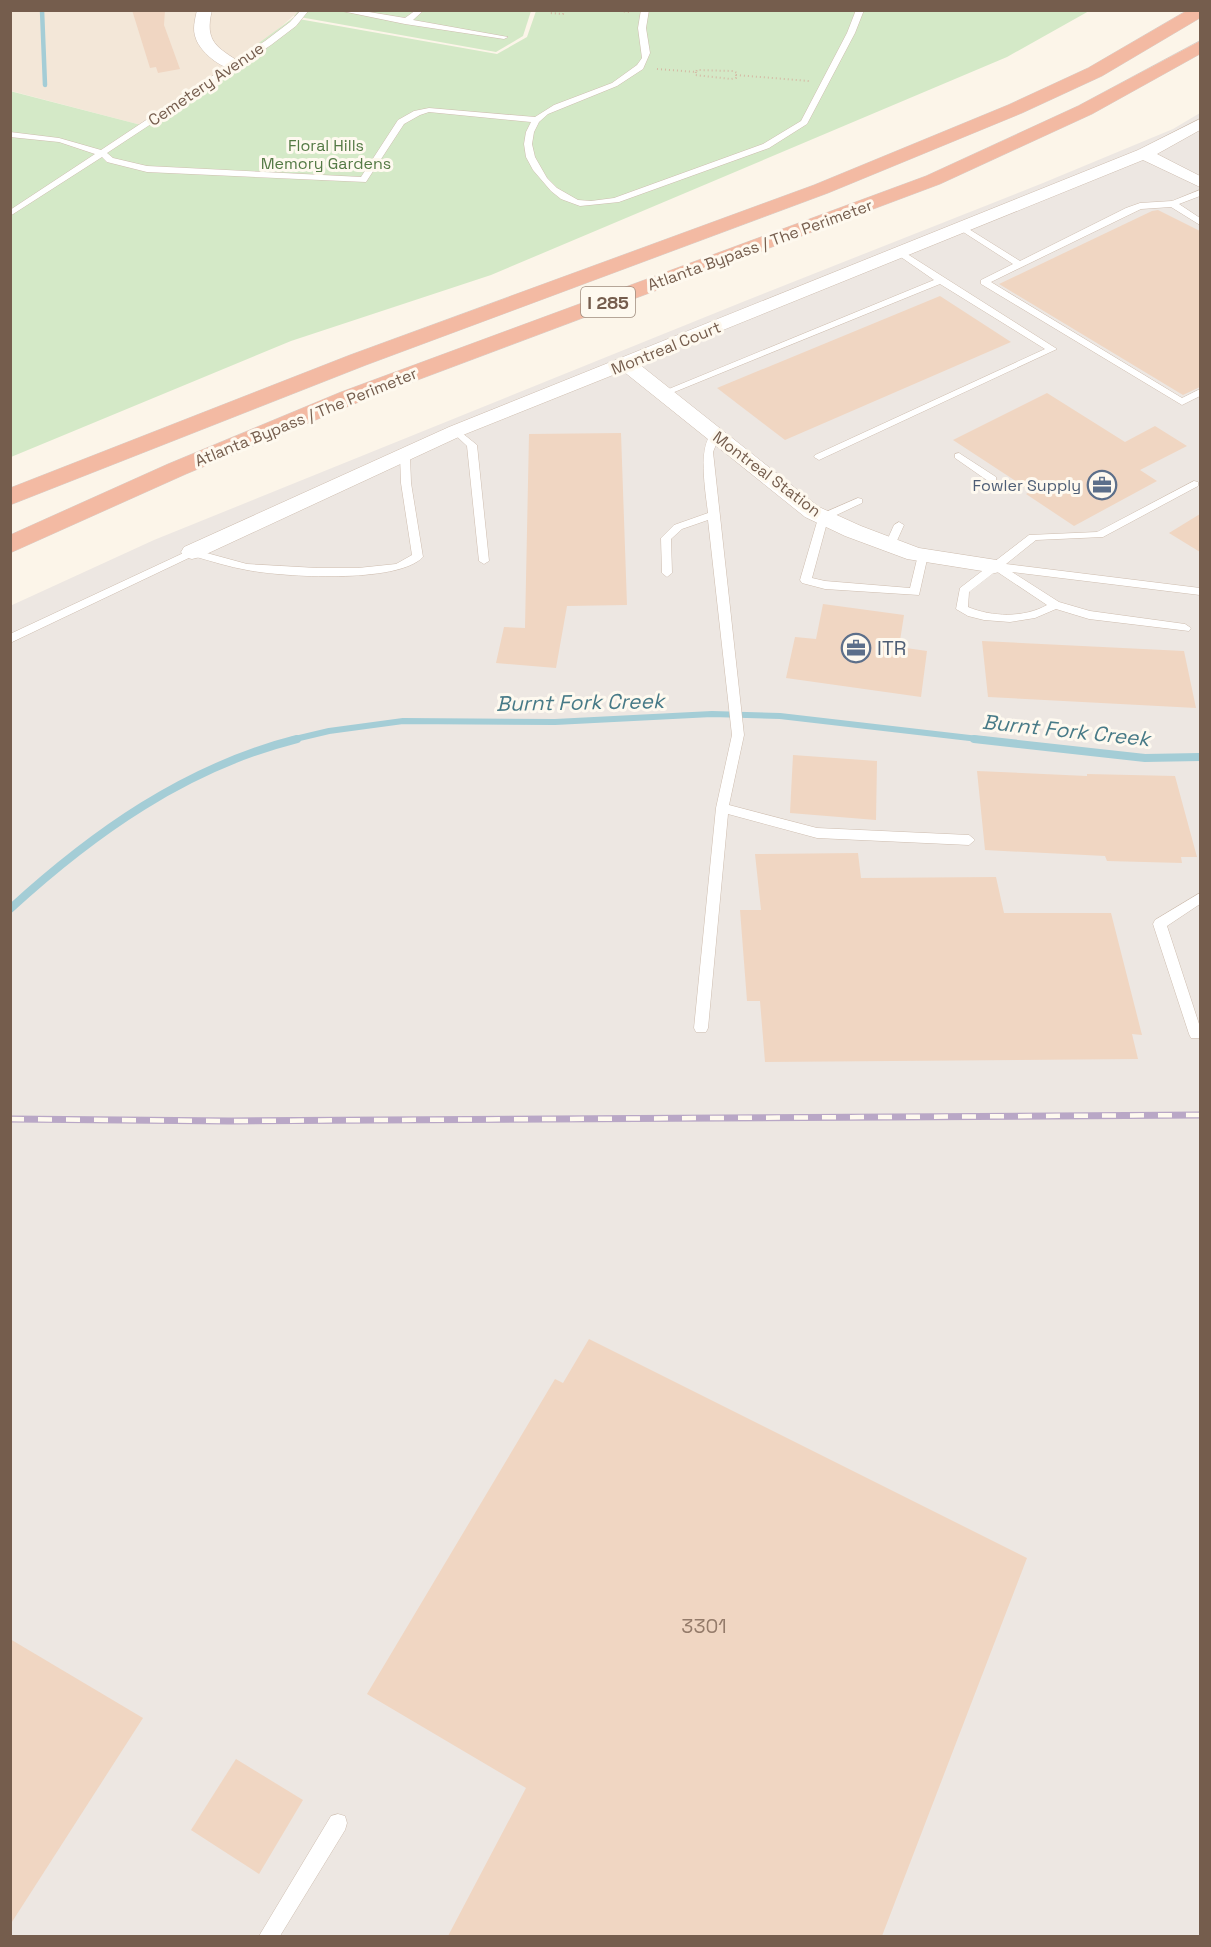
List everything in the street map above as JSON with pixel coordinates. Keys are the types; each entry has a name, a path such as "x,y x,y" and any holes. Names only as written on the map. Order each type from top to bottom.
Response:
{"highway":[{"name":"Atlanta Bypass / The Perimeter","path":"10,497 358,360 821,189 1015,109 1095,72 1200,11"},
{"name":"Atlanta Bypass / The Perimeter","path":"10,544 350,397 933,180 1085,110 1200,47"},
{"path":"945,137 1079,58"}],"street":[{"path":"205,10 201,21 201,38 210,49 235,66"},
{"name":"Montreal Court","path":"192,552 456,431 1144,154 1200,124"},
{"path":"1144,154 1200,182"},
{"name":"Montreal Station","path":"627,364 812,512 890,545 923,555 995,566"}],"lane":[{"name":"Cemetery Avenue","path":"10,214 235,66 293,24 306,10"},
{"path":"340,10 504,37"},
{"path":"405,21 421,10"},
{"path":"645,10 642,29 647,46 647,56 640,67 623,82 556,107 536,120 528,137 533,166 556,194 577,202 591,204 616,200 766,146 804,122 851,33 860,10"},
{"path":"10,134 59,140 103,154 110,160 147,169 363,180 401,122 417,113 429,110 536,120"},
{"path":"1200,193 1173,204 1140,206 984,282 1182,402 1200,392"},
{"path":"1173,204 1200,222"},
{"path":"961,228 1019,264"},
{"path":"819,457 1052,349 901,253"},
{"path":"664,393 941,280"},
{"path":"456,431 472,446 484,561"},
{"path":"701,1028 722,808 737,729 712,515 708,452 715,435"},
{"path":"10,639 192,552 247,567 358,572 398,567 418,557 406,483 405,456"},
{"path":"959,456 992,478"},
{"path":"1055,605 1047,611 1020,619 970,614 962,609 964,591 1033,537 1099,535 1194,484"},
{"path":"858,501 823,517 806,580 825,585 915,592 923,555"},
{"path":"667,573 666,538 678,527 712,515"},
{"path":"890,545 899,525"},
{"path":"995,566 1200,591"},
{"path":"995,566 1055,605 1089,615 1185,628"},
{"path":"722,808 817,833 969,840"},
{"path":"1196,1034 1160,924 1200,898"},
{"path":"269,1936 338,1823"}],"path":[{"path":"551,10 550,13 563,14 564,10"},
{"path":"640,67 696,72 702,69 733,71 737,73 736,75"},
{"path":"696,72 695,75 699,76 731,79 736,78 736,75"},
{"path":"736,75 825,83"}],"shaded area":[{"path":"10,11 299,11 275,32 145,126 11,91"},
{"path":"1200,113 1200,1936 11,1936 10,606 154,540 1043,183 1173,129"}],"green space":[{"path":"299,10 531,11 523,36 496,52 294,16"},
{"name":"Floral Hills Memory Gardens","path":"536,11 1089,11 1007,57 491,275 291,341 11,457 10,91 145,126 293,18 497,54 527,37"}],"building":[{"path":"132,10 165,10 164,25 180,69 158,73 156,67 150,68"},
{"path":"1158,210 1200,231 1200,387 1183,395 999,284"},
{"path":"940,296 1011,342 785,440 717,388"},
{"path":"1047,393 1125,442 1155,426 1187,446 1140,470 1157,481 1074,526 1026,494 1031,491 953,440"},
{"path":"621,433 627,605 567,606 556,668 496,663 504,627 525,628 529,434"},
{"path":"1200,514 1200,552 1169,533"},
{"path":"823,604 904,615 899,647 927,651 921,697 786,678 795,637 816,639"},
{"path":"982,641 1184,651 1196,708 988,697"},
{"path":"793,755 877,761 876,820 790,813"},
{"path":"977,771 1087,776 1087,774 1175,776 1197,857 1181,857 1182,863 1107,861 1105,856 985,850"},
{"path":"858,853 861,878 996,877 1004,913 1111,913 1142,1035 1132,1034 1138,1059 765,1062 760,1001 747,1001 740,910 761,910 755,854"},
{"path":"589,1339 1027,1558 882,1936 448,1936 526,1788 367,1694 555,1379 563,1383"},
{"path":"10,1639 143,1718 10,1925"},
{"path":"236,1759 303,1800 259,1874 191,1830"}],"waterway":[{"path":"42,10 45,85"},
{"name":"Burnt Fork Creek","path":"291,740 329,731 403,721 555,722 712,714 780,716 987,740"},
{"name":"Burnt Fork Creek","path":"10,909 74,854 143,806 217,767 256,751 297,739"},
{"name":"Burnt Fork Creek","path":"974,739 1145,758 1200,757"}],"railway":[{"path":"10,1119 231,1121 1200,1115"}],"place":[{"name":"Fowler Supply","path":"1102,485"},
{"name":"ITR","path":"856,648"}]}
